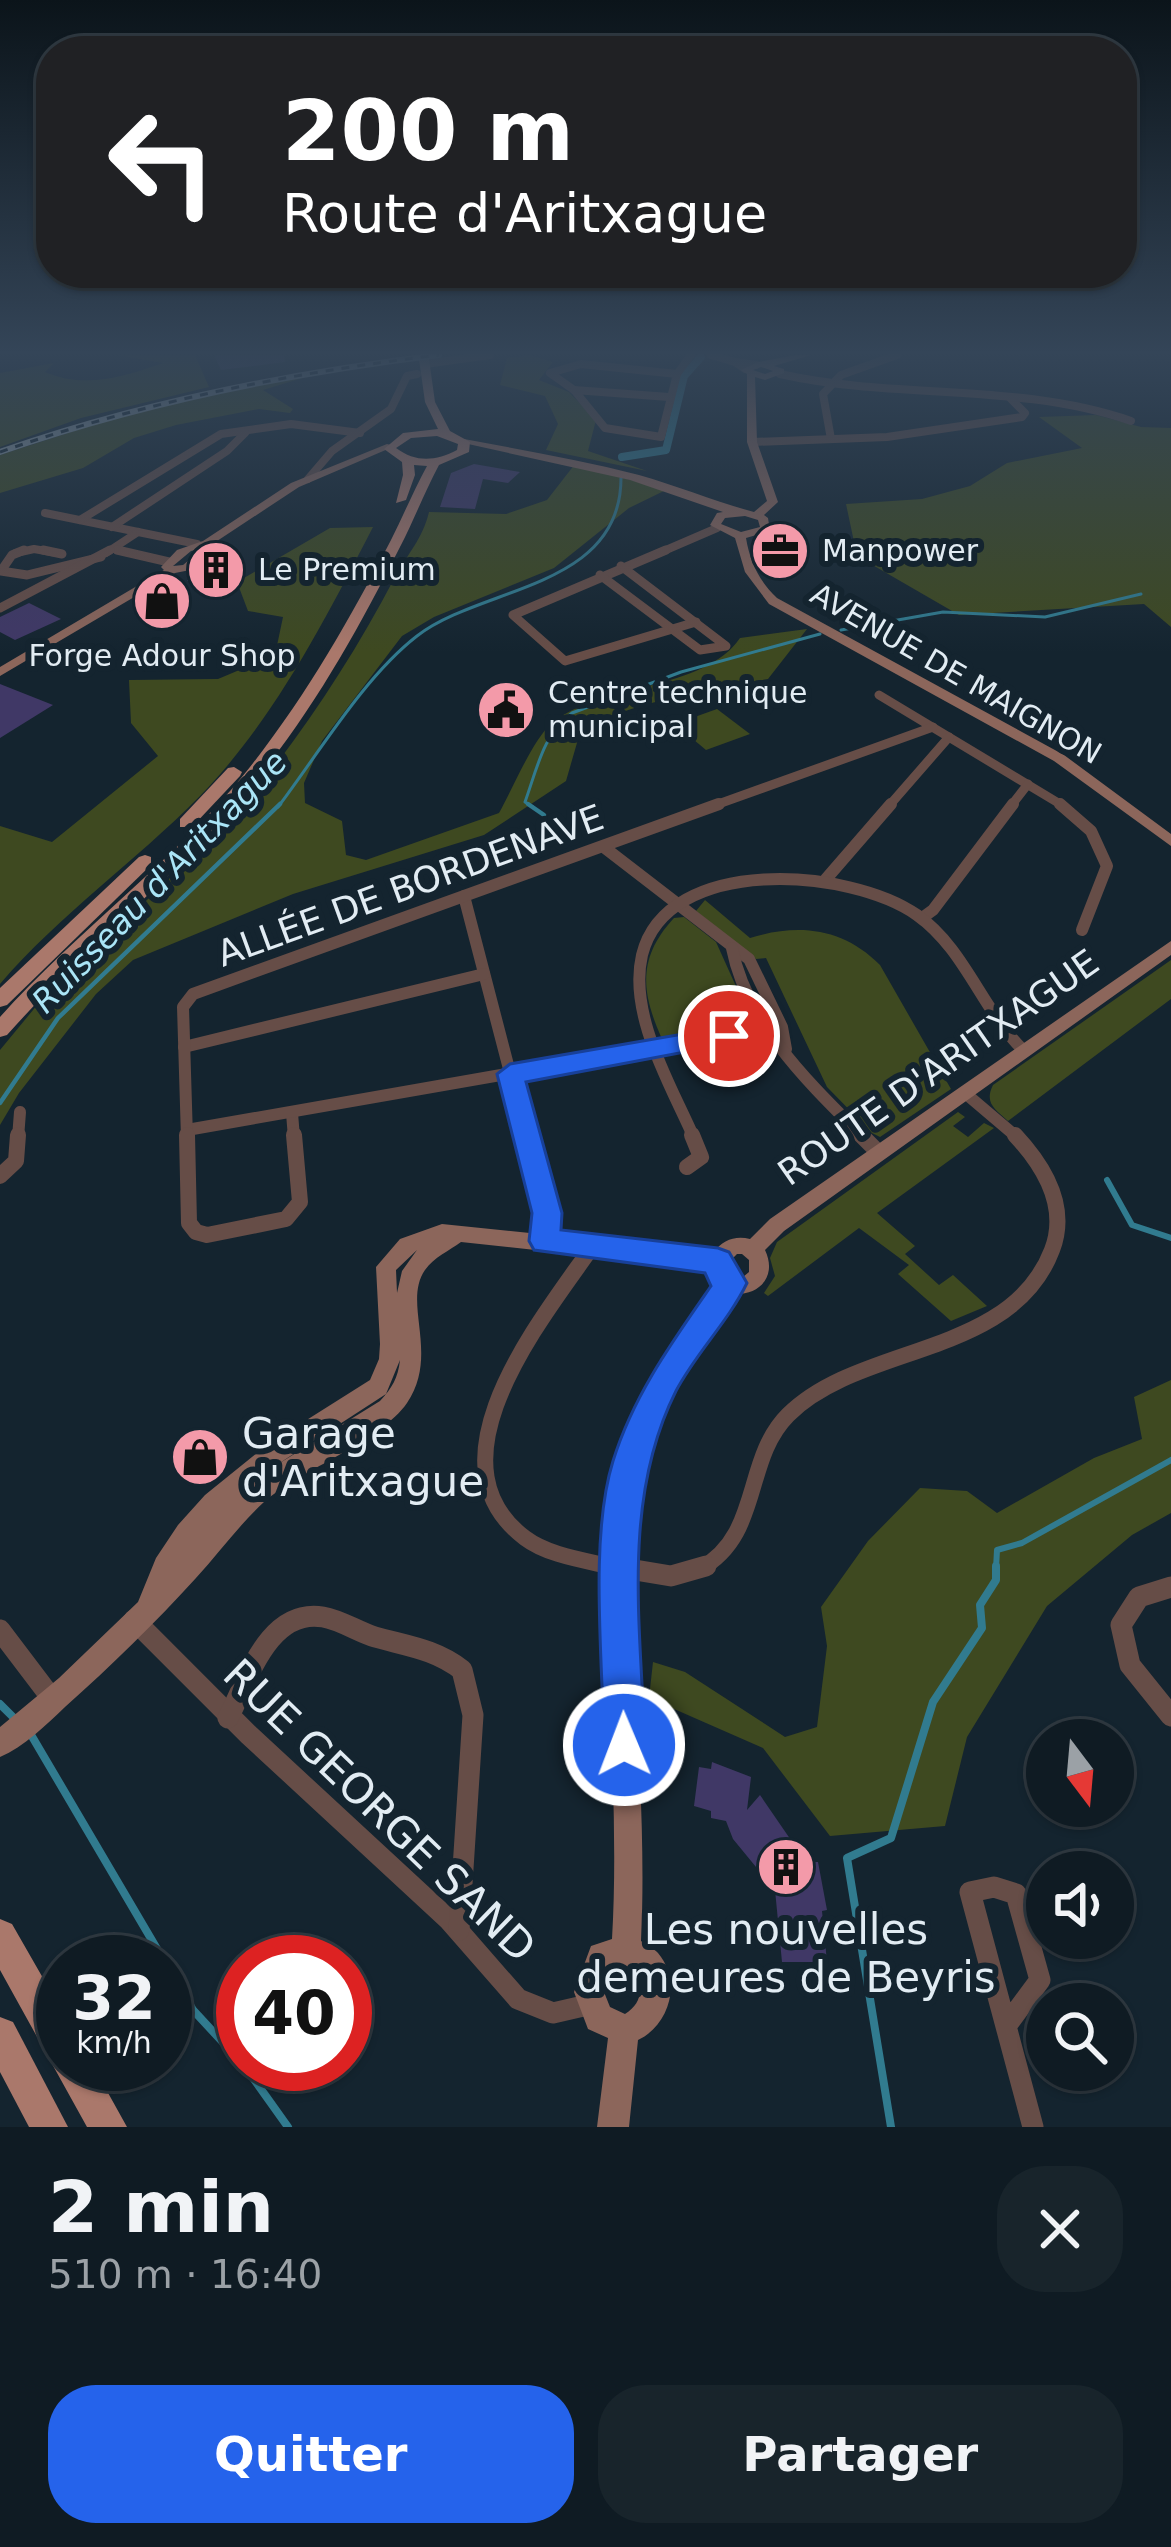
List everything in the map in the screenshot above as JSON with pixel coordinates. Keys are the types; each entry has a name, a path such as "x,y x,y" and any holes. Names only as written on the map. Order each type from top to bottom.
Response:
{"main road":[{"path":"0,1000 202,809 262,740 384,537 404,491 398,454"},
{"path":"399,454 436,462"},
{"path":"0,1030 78,944 220,811 278,741 369,594 422,481 436,462 450,454"},
{"path":"0,1936 36,2000"},
{"path":"0,2035 49,2127"},
{"path":"87,2091 108,2127"}],"street":[{"path":"80,520 186,454"},
{"path":"112,527 219,454"},
{"path":"308,479 330,454"},
{"path":"202,543 308,479 334,468 397,454"},
{"path":"533,454 593,464 695,495 733,512 757,515 767,521 766,529 740,536 717,523 695,495"},
{"path":"756,454 773,502 757,515"},
{"path":"132,488 161,494"},
{"path":"696,622 565,661 512,615 733,512"},
{"path":"45,513 213,545 186,568 114,549"},
{"path":"0,608 101,557 138,532"},
{"name":"AVENUE DE MAIGNON","path":"740,536 749,567 773,601 1059,758 1171,841"},
{"path":"62,554 38,548 18,550 9,554 1,571 26,575 101,557"},
{"path":"0,672 171,566"},
{"path":"600,575 701,651 726,646 621,566"},
{"path":"641,606 665,599"},
{"path":"879,695 1080,819 1102,851 1105,880 1082,930"},
{"name":"ALLÉE DE BORDENAVE","path":"292,1113 300,1202 295,1213 286,1220 196,1232 189,1223 183,1007 193,994 933,727"},
{"path":"826,879 949,736"},
{"path":"922,918 933,910 1028,784"},
{"path":"605,848 749,959 782,1027 786,1049"},
{"path":"687,1167 701,1157 643,1004 640,968 652,934 680,907 747,880 826,879 886,897 922,918 957,953 1024,1051"},
{"path":"464,896 547,1213 545,1241"},
{"name":"ROUTE D'ARITXAGUE","path":"751,1251 777,1225 1171,947"},
{"path":"732,948 732,962 764,1029 878,1153"},
{"path":"184,1047 484,974"},
{"path":"187,1130 764,1029"},
{"path":"592,1247 524,1345 488,1434 481,1474 494,1507 527,1540 664,1578 716,1560 738,1536 774,1435 801,1403 996,1314 1026,1297 1043,1278 1059,1225 1046,1175 1020,1140 965,1093"},
{"path":"0,1176 16,1161 20,1112"},
{"path":"14,1733 53,1700 258,1492 399,1396 412,1357 405,1299 410,1272 422,1255 463,1234 718,1261"},
{"path":"730,1249 751,1251 761,1263 760,1276 745,1285 731,1283 721,1276 718,1261 730,1249"},
{"path":"626,1949 631,1888 622,1502 643,1427 683,1347 731,1283"},
{"path":"1171,1587 1140,1595 1121,1625 1130,1665 1171,1716"},
{"name":"RUE GEORGE SAND","path":"141,1612 228,1718 459,1930 525,2005 545,2014 592,2004"},
{"path":"228,1718 266,1644 284,1625 302,1616 321,1616 370,1636 431,1648 462,1670 473,1715 459,1930"},
{"path":"0,1630 20,1663 53,1700"},
{"path":"1006,2026 1040,1981 1016,1894 994,1887 970,1892 1006,2026 1034,2127"},
{"path":"626,1949 646,1962 656,1996 641,2024 624,2030 611,2027 592,2004 595,1966 614,1950 626,1949"},
{"path":"613,2127 624,2030"}],"green space":[{"path":"106,454 83,468 0,493 0,455"},
{"path":"566,454 598,454 647,471"},
{"path":"1051,454 1171,454 1171,627 1144,604 959,615 857,556 846,504 922,499 970,486 1007,463"},
{"path":"575,464 666,490 629,508 554,568 434,617 402,636 322,741 304,783 305,803 342,821 346,855 366,860 499,813 538,741 552,723 573,710 702,668 740,638 807,629 768,679 649,704 581,729 566,781 484,835 293,894 133,960 96,994 0,1125 0,1050 38,1004 236,815 259,787 360,640 429,512 506,514 547,500"},
{"path":"373,527 296,668 227,766 0,984 0,826 52,842 158,756 131,723 129,680 218,679 275,655 283,617 248,611 237,582 330,528"},
{"path":"717,709 750,734 706,750 675,724"},
{"path":"705,900 750,938 786,931 820,932 866,953 880,965 951,1089 880,1137 872,1133 827,1087 766,958 756,959 696,911"},
{"path":"684,917 716,942 753,1024 749,1027 669,1042 662,1039 647,991 648,961 674,918"},
{"path":"1171,960 1171,999 1008,1121 995,1109 990,1101 993,1085"},
{"path":"958,1112 965,1117 953,1126 968,1137 984,1123 994,1128 877,1213 915,1246 905,1254 939,1285 953,1275 987,1306 951,1321 898,1274 909,1265 859,1228 768,1296 764,1293 775,1276 770,1258 777,1242"},
{"path":"1171,1380 1171,1513 1132,1535 1047,1606 967,1737 945,1826 830,1836 763,1748 649,1698 653,1662 685,1672 785,1737 817,1727 827,1646 821,1607 868,1541 920,1488 967,1491 997,1513 1094,1458 1142,1439 1134,1397"}],"building":[{"path":"474,464 520,472 508,483 483,479 475,509 440,507 451,473"},
{"name":"Le Premium","path":"214,559 239,563 219,582 187,581"},
{"path":"29,603 61,619 15,640 0,632 0,617"},
{"path":"0,684 53,705 0,738"},
{"name":"Les nouvelles demeures de Beyris","path":"712,1762 751,1777 747,1810 760,1795 806,1862 818,1862 827,1910 822,1911 827,1962 782,1962 775,1890 733,1839 726,1821 711,1818 711,1811 694,1806 699,1767 711,1769"}],"waterway":[{"name":"Ruisseau d'Aritxague","path":"622,457 639,454"},
{"name":"Ruisseau d'Aritxague","path":"278,807 361,694 417,636 444,619 543,580 573,564 598,542 615,515 621,478"},
{"path":"841,630 943,612 1045,617 1141,594"},
{"path":"533,807 525,802 542,753 572,713 681,672 820,634"},
{"name":"Ruisseau d'Aritxague","path":"0,1103 58,1018 280,804"},
{"path":"528,804 544,815"},
{"path":"1107,1180 1132,1225 1171,1238"},
{"path":"996,1569 997,1550 1022,1543 1171,1460"},
{"path":"891,2127 847,1858 891,1838 933,1702 982,1628 980,1605 996,1580 996,1569"},
{"name":"Ruisseau d'Aritxague","path":"0,1704 13,1717"},
{"name":"Ruisseau d'Aritxague","path":"30,1733 193,2010 243,2064 288,2127"}],"place":[{"name":"Manpower","path":"780,551"},
{"name":"Le Premium","path":"216,570"},
{"name":"Forge Adour Shop","path":"162,601"},
{"name":"Centre technique municipal","path":"506,710"},
{"name":"Garage d'Aritxague","path":"200,1457"},
{"name":"Les nouvelles demeures de Beyris","path":"786,1867"}],"route":[{"path":"624,1745 622,1502 630,1461 683,1347 731,1283 721,1276 718,1261 545,1241 547,1213 510,1074 729,1036"}]}
